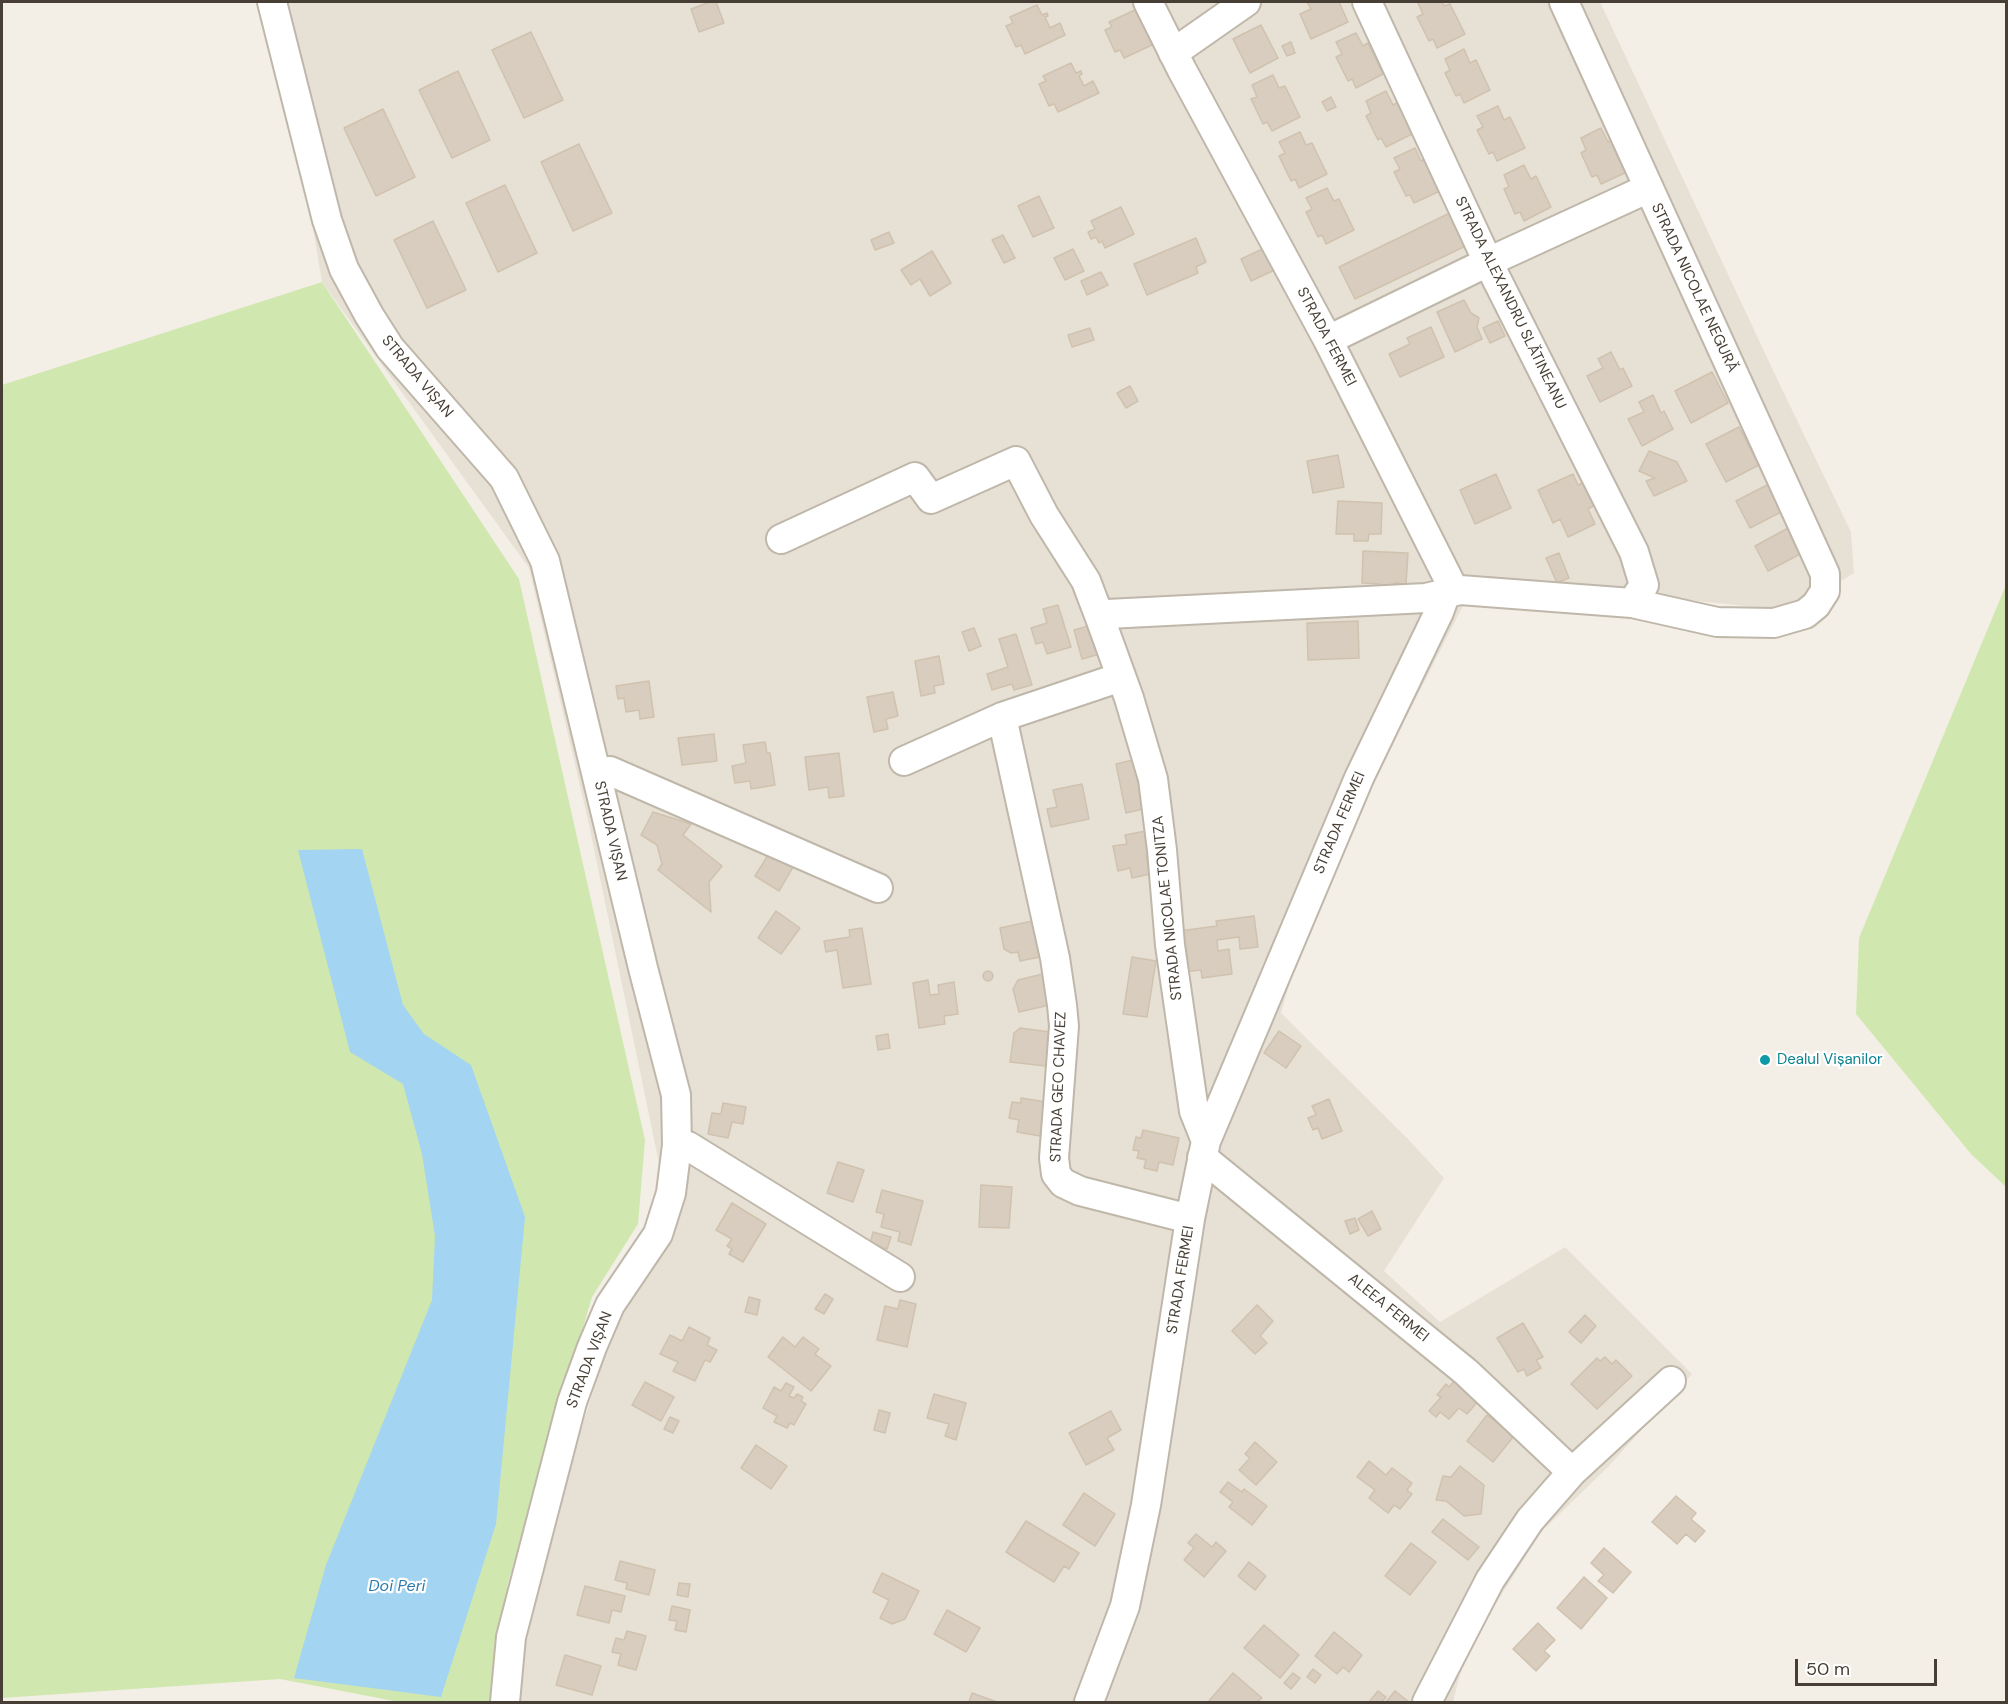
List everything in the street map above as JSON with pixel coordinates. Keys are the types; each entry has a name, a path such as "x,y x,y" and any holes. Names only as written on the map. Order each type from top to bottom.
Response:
{"street":[{"name":"STRADA VIȘAN","path":"272,2 327,220 344,269 390,348 504,478 545,561 676,1095 676,1145 671,1193 658,1234 610,1305 572,1402 511,1637 505,1702"},
{"name":"STRADA FERMEI","path":"1089,1702 1125,1606 1146,1505 1204,1149 1359,778 1447,594 1450,582 1328,340 1173,53 1148,2"},
{"path":"1173,53 1246,2"},
{"name":"STRADA ALEXANDRU SLĂTINEANU","path":"1367,2 1488,262 1634,552 1644,585 1632,603"},
{"name":"STRADA NICOLAE NEGURĂ","path":"1564,2 1825,574 1825,591 1816,605 1805,614 1774,623 1717,622 1632,603"},
{"path":"1328,340 1488,262 1649,188"},
{"name":"STRADA NICOLAE TONITZA","path":"780,539 915,477 931,499 1016,461 1044,515 1086,581 1121,677 1153,779 1170,945 1192,1100 1204,1149"},
{"path":"1100,618 1107,614 1426,598 1460,590 1632,603"},
{"path":"904,761 1002,717 1121,677"},
{"name":"STRADA GEO CHAVEZ","path":"1002,717 1062,1005 1064,1026 1054,1144 1056,1174 1063,1183 1080,1191 1191,1219"},
{"path":"597,774 610,771 878,888"},
{"path":"676,1145 688,1146 900,1276"},
{"name":"ALEEA FERMEI","path":"1204,1149 1466,1372 1569,1470"},
{"path":"1427,1702 1490,1580 1530,1520 1569,1470 1671,1381"}],"shaded area":[{"path":"269,2 1600,2 1851,532 1854,573 1823,592 1774,609 1477,578 1381,767 1291,978 1281,1013 1444,1178 1384,1271 1440,1322 1565,1247 1692,1374 1607,1468 1541,1532 1466,1651 1453,1702 493,1702 662,1178 588,820 529,568 322,282 285,63"}],"green space":[{"path":"322,282 519,579 645,1140 638,1224 592,1297 508,1583 493,1702 399,1702 280,1679 2,1698 2,385"},
{"path":"2006,585 2006,1187 1971,1154 1856,1014 1859,938"}],"water":[{"name":"Doi Peri","path":"362,849 403,1005 424,1034 471,1065 525,1217 496,1524 441,1697 294,1678 326,1565 432,1300 435,1236 422,1154 403,1084 350,1052 298,850"}],"building":[{"path":"716,2 724,23 699,32 691,9"},
{"path":"1307,2 1339,2 1348,22 1311,39 1300,14 1311,9"},
{"path":"1442,2 1444,6 1450,4 1465,34 1437,48 1433,39 1429,41 1417,17 1423,14 1418,3"},
{"path":"1037,5 1042,15 1047,13 1048,16 1045,17 1050,28 1060,23 1065,35 1025,54 1021,45 1016,47 1006,26 1013,23 1010,17"},
{"path":"1137,9 1165,39 1124,58 1120,50 1115,52 1105,30 1112,27 1109,22"},
{"path":"1261,25 1278,58 1250,73 1233,39"},
{"path":"531,32 563,100 524,118 492,50"},
{"path":"1356,33 1363,46 1368,43 1383,74 1356,88 1352,79 1348,81 1336,57 1342,54 1336,42"},
{"path":"1291,42 1295,53 1287,56 1282,46"},
{"path":"1464,49 1470,63 1476,60 1490,90 1464,103 1460,94 1456,96 1445,73 1450,70 1445,59"},
{"path":"1071,63 1076,73 1081,71 1082,74 1079,76 1084,86 1093,81 1099,93 1058,112 1054,104 1049,106 1039,84 1046,81 1043,76"},
{"path":"458,71 490,140 452,158 419,90"},
{"path":"1273,75 1279,88 1285,86 1300,117 1272,131 1267,122 1263,124 1251,99 1257,97 1252,85"},
{"path":"1386,91 1393,105 1398,102 1414,133 1386,147 1381,138 1378,140 1366,116 1371,113 1366,101"},
{"path":"1331,97 1336,107 1327,111 1322,102"},
{"path":"1498,106 1504,120 1510,117 1525,148 1497,161 1493,152 1489,154 1477,130 1483,127 1477,116"},
{"path":"383,109 415,177 376,196 344,128"},
{"path":"1601,128 1608,142 1613,139 1629,171 1601,184 1597,175 1592,177 1581,153 1586,150 1581,138"},
{"path":"1300,132 1306,145 1312,143 1327,174 1299,188 1295,179 1291,181 1279,156 1285,153 1279,142"},
{"path":"579,144 612,213 573,231 541,162"},
{"path":"1415,148 1421,161 1427,158 1442,190 1414,203 1410,195 1406,196 1394,172 1400,169 1394,158"},
{"path":"1524,165 1531,179 1536,176 1551,207 1524,221 1520,212 1515,214 1504,189 1509,187 1504,175"},
{"path":"505,185 537,253 498,272 466,203"},
{"path":"1327,188 1334,201 1339,199 1354,230 1326,244 1322,235 1318,237 1306,212 1312,209 1306,198"},
{"path":"1039,196 1054,228 1033,237 1018,206"},
{"path":"1121,207 1134,234 1105,248 1102,241 1099,243 1096,237 1091,239 1088,232 1095,229 1091,221"},
{"path":"1456,210 1472,243 1355,299 1339,267"},
{"path":"433,221 466,290 427,308 394,240"},
{"path":"889,232 894,243 875,250 871,240"},
{"path":"1003,235 1015,258 1004,263 992,240"},
{"path":"1196,238 1206,262 1196,267 1198,273 1147,295 1134,264"},
{"path":"1269,246 1279,268 1251,281 1241,259"},
{"path":"1073,249 1084,271 1065,280 1054,258"},
{"path":"932,251 951,283 930,296 920,279 911,285 901,270"},
{"path":"1101,272 1108,285 1087,295 1081,281"},
{"path":"1464,300 1471,313 1479,318 1477,327 1482,339 1455,352 1437,312"},
{"path":"1498,321 1505,336 1490,343 1483,328"},
{"path":"1431,327 1444,357 1400,377 1389,354 1410,344 1407,338"},
{"path":"1090,328 1094,340 1072,347 1068,335"},
{"path":"1611,352 1620,370 1623,368 1632,386 1600,402 1587,376 1603,368 1598,359"},
{"path":"1712,372 1728,403 1691,423 1675,391"},
{"path":"1130,386 1138,401 1126,408 1117,393"},
{"path":"1653,395 1661,413 1664,411 1673,429 1642,446 1628,419 1644,412 1639,402"},
{"path":"1739,427 1759,465 1726,482 1706,444"},
{"path":"1649,451 1677,462 1687,481 1654,496 1646,481 1655,478 1639,471"},
{"path":"1338,455 1344,487 1313,493 1307,461"},
{"path":"1496,474 1511,508 1475,524 1460,490"},
{"path":"1573,474 1578,485 1589,480 1595,505 1588,509 1595,524 1568,537 1560,519 1553,523 1538,490"},
{"path":"1769,484 1783,511 1750,528 1736,501"},
{"path":"1338,501 1382,503 1381,534 1369,534 1368,541 1354,541 1354,534 1336,534"},
{"path":"1790,527 1804,552 1768,571 1755,546"},
{"path":"1363,551 1408,553 1406,584 1394,583 1393,591 1380,590 1380,584 1362,583"},
{"path":"1559,553 1569,578 1557,583 1546,558"},
{"path":"1058,605 1071,647 1047,654 1043,642 1036,644 1031,628 1047,623 1043,609"},
{"path":"1358,621 1359,658 1308,660 1307,623"},
{"path":"1099,623 1107,652 1082,659 1074,630"},
{"path":"974,628 981,646 969,651 962,632"},
{"path":"1016,634 1032,685 1014,690 1012,684 992,690 987,674 1008,667 999,639"},
{"path":"939,656 944,684 934,686 935,693 921,696 915,661"},
{"path":"649,681 654,717 640,719 639,710 626,712 624,698 618,699 616,686"},
{"path":"893,692 898,716 886,719 888,729 874,732 867,697"},
{"path":"714,734 717,761 682,765 678,738"},
{"path":"765,742 767,753 770,753 775,785 751,789 750,781 735,783 732,766 746,763 743,745"},
{"path":"839,753 844,796 829,798 828,787 809,790 805,757"},
{"path":"1137,759 1148,808 1126,813 1116,764"},
{"path":"1082,784 1089,819 1051,827 1047,809 1057,807 1053,790"},
{"path":"653,812 691,824 683,835 722,866 709,882 711,912 658,870 662,864 657,845 641,835"},
{"path":"1151,830 1156,853 1146,855 1150,874 1132,878 1130,868 1118,871 1113,846 1127,844 1125,835"},
{"path":"770,852 793,867 779,891 755,876"},
{"path":"776,911 800,928 781,954 758,938"},
{"path":"1254,916 1258,947 1240,949 1239,937 1217,940 1218,951 1229,949 1232,974 1202,978 1201,970 1184,972 1179,931 1217,926 1216,921"},
{"path":"1032,921 1040,957 1020,961 1018,952 1011,953 1004,949 1000,928"},
{"path":"862,928 871,984 843,988 837,950 826,952 824,941 850,937 849,930"},
{"path":"1132,957 1156,961 1147,1017 1123,1014"},
{"path":"988,971 992,972 992,980 988,981 984,980 983,976 984,972"},
{"path":"1047,973 1054,1004 1019,1012 1013,989 1018,980"},
{"path":"928,980 930,995 939,994 938,985 954,982 958,1014 944,1016 945,1024 919,1028 913,983"},
{"path":"1020,1028 1050,1032 1046,1066 1010,1062 1014,1033"},
{"path":"1279,1031 1301,1046 1286,1068 1264,1053"},
{"path":"888,1034 890,1048 878,1050 876,1036"},
{"path":"1021,1098 1046,1102 1040,1136 1017,1132 1019,1120 1009,1118 1012,1102 1021,1103"},
{"path":"1329,1099 1342,1131 1322,1139 1318,1128 1313,1130 1308,1118 1316,1115 1312,1106"},
{"path":"723,1103 746,1107 743,1124 732,1122 728,1138 708,1134 712,1113 721,1114"},
{"path":"1143,1130 1179,1138 1173,1165 1159,1162 1157,1171 1144,1168 1146,1160 1137,1158 1139,1151 1133,1150 1136,1137 1141,1138"},
{"path":"838,1162 864,1170 853,1202 827,1193"},
{"path":"981,1185 1012,1187 1009,1228 979,1227"},
{"path":"882,1190 923,1201 911,1245 898,1241 900,1232 881,1227 884,1214 876,1212"},
{"path":"732,1203 766,1224 743,1262 729,1254 732,1249 727,1246 732,1239 716,1230"},
{"path":"1372,1211 1381,1229 1368,1236 1358,1219"},
{"path":"1355,1218 1359,1230 1350,1234 1345,1221"},
{"path":"873,1232 891,1237 887,1249 870,1244"},
{"path":"825,1294 833,1299 824,1314 815,1309"},
{"path":"749,1297 760,1300 757,1315 745,1312"},
{"path":"900,1300 916,1304 907,1347 877,1340 885,1306 898,1309"},
{"path":"1257,1305 1273,1321 1260,1336 1267,1343 1255,1354 1232,1331"},
{"path":"1585,1315 1596,1326 1581,1343 1569,1332"},
{"path":"1523,1323 1543,1357 1536,1360 1541,1368 1527,1376 1524,1369 1518,1372 1497,1338"},
{"path":"689,1327 710,1338 707,1345 717,1350 710,1362 705,1360 695,1381 673,1371 678,1362 660,1354 670,1335 682,1341"},
{"path":"783,1337 795,1347 803,1337 819,1349 815,1354 831,1366 811,1391 768,1357"},
{"path":"1605,1357 1612,1364 1616,1360 1632,1376 1597,1409 1571,1384 1597,1358 1600,1361"},
{"path":"1456,1379 1480,1399 1467,1414 1459,1408 1449,1419 1440,1412 1436,1417 1429,1411 1441,1397 1437,1395 1446,1384 1449,1387"},
{"path":"645,1382 674,1397 661,1421 632,1405"},
{"path":"786,1383 794,1387 789,1396 794,1398 797,1394 803,1397 801,1401 806,1404 794,1425 790,1423 787,1428 774,1422 777,1416 763,1408 774,1387 781,1391"},
{"path":"934,1394 966,1403 956,1440 945,1436 949,1424 927,1418"},
{"path":"879,1410 890,1413 885,1433 874,1430"},
{"path":"1111,1411 1121,1430 1107,1438 1114,1450 1086,1465 1069,1433"},
{"path":"1487,1415 1514,1436 1493,1462 1467,1441"},
{"path":"670,1417 679,1421 673,1433 664,1429"},
{"path":"1255,1442 1277,1462 1256,1485 1239,1470 1250,1458 1245,1454"},
{"path":"756,1445 787,1466 771,1489 741,1468"},
{"path":"1369,1461 1386,1475 1392,1468 1412,1483 1407,1490 1412,1494 1400,1509 1394,1505 1388,1513 1369,1498 1375,1490 1357,1477"},
{"path":"1460,1466 1484,1485 1481,1514 1464,1516 1446,1501 1436,1500 1443,1476 1451,1477"},
{"path":"1228,1482 1242,1492 1244,1489 1267,1506 1252,1525 1229,1507 1233,1502 1220,1492"},
{"path":"1084,1493 1115,1514 1095,1546 1063,1525"},
{"path":"1676,1496 1696,1513 1691,1519 1705,1531 1695,1542 1686,1534 1677,1544 1652,1522"},
{"path":"1443,1519 1479,1547 1468,1560 1432,1532"},
{"path":"1026,1521 1079,1553 1069,1569 1064,1566 1054,1582 1006,1552"},
{"path":"1196,1534 1212,1547 1216,1542 1226,1551 1204,1577 1184,1560 1194,1548 1188,1543"},
{"path":"1411,1543 1436,1562 1410,1595 1385,1576"},
{"path":"1604,1548 1631,1572 1613,1593 1598,1581 1604,1575 1591,1563"},
{"path":"620,1561 655,1570 649,1595 626,1589 627,1583 615,1580"},
{"path":"1249,1562 1266,1576 1255,1590 1238,1576"},
{"path":"882,1573 919,1591 905,1619 892,1624 880,1618 889,1600 873,1592"},
{"path":"1584,1577 1607,1598 1581,1629 1557,1608"},
{"path":"679,1583 690,1584 688,1597 677,1595"},
{"path":"585,1586 625,1596 621,1612 612,1610 609,1623 577,1615"},
{"path":"672,1606 690,1610 686,1632 675,1630 677,1621 669,1620"},
{"path":"947,1610 980,1628 966,1652 934,1634"},
{"path":"1538,1623 1555,1640 1544,1651 1550,1656 1536,1671 1513,1649"},
{"path":"1264,1625 1299,1655 1280,1678 1244,1648"},
{"path":"627,1631 646,1636 636,1670 618,1665 621,1654 612,1652 616,1638 624,1640"},
{"path":"1334,1632 1362,1655 1349,1672 1343,1667 1337,1674 1315,1656"},
{"path":"565,1655 601,1666 592,1695 556,1685"},
{"path":"1313,1669 1321,1675 1315,1683 1307,1677"},
{"path":"1233,1673 1262,1698 1257,1702 1208,1702"},
{"path":"1293,1673 1300,1678 1291,1689 1284,1683"},
{"path":"1378,1691 1386,1697 1382,1702 1369,1702"},
{"path":"1395,1691 1409,1702 1386,1702"},
{"path":"972,1693 997,1702 969,1702"}],"place":[{"name":"Dealul Vișanilor","path":"1765,1060"}]}
